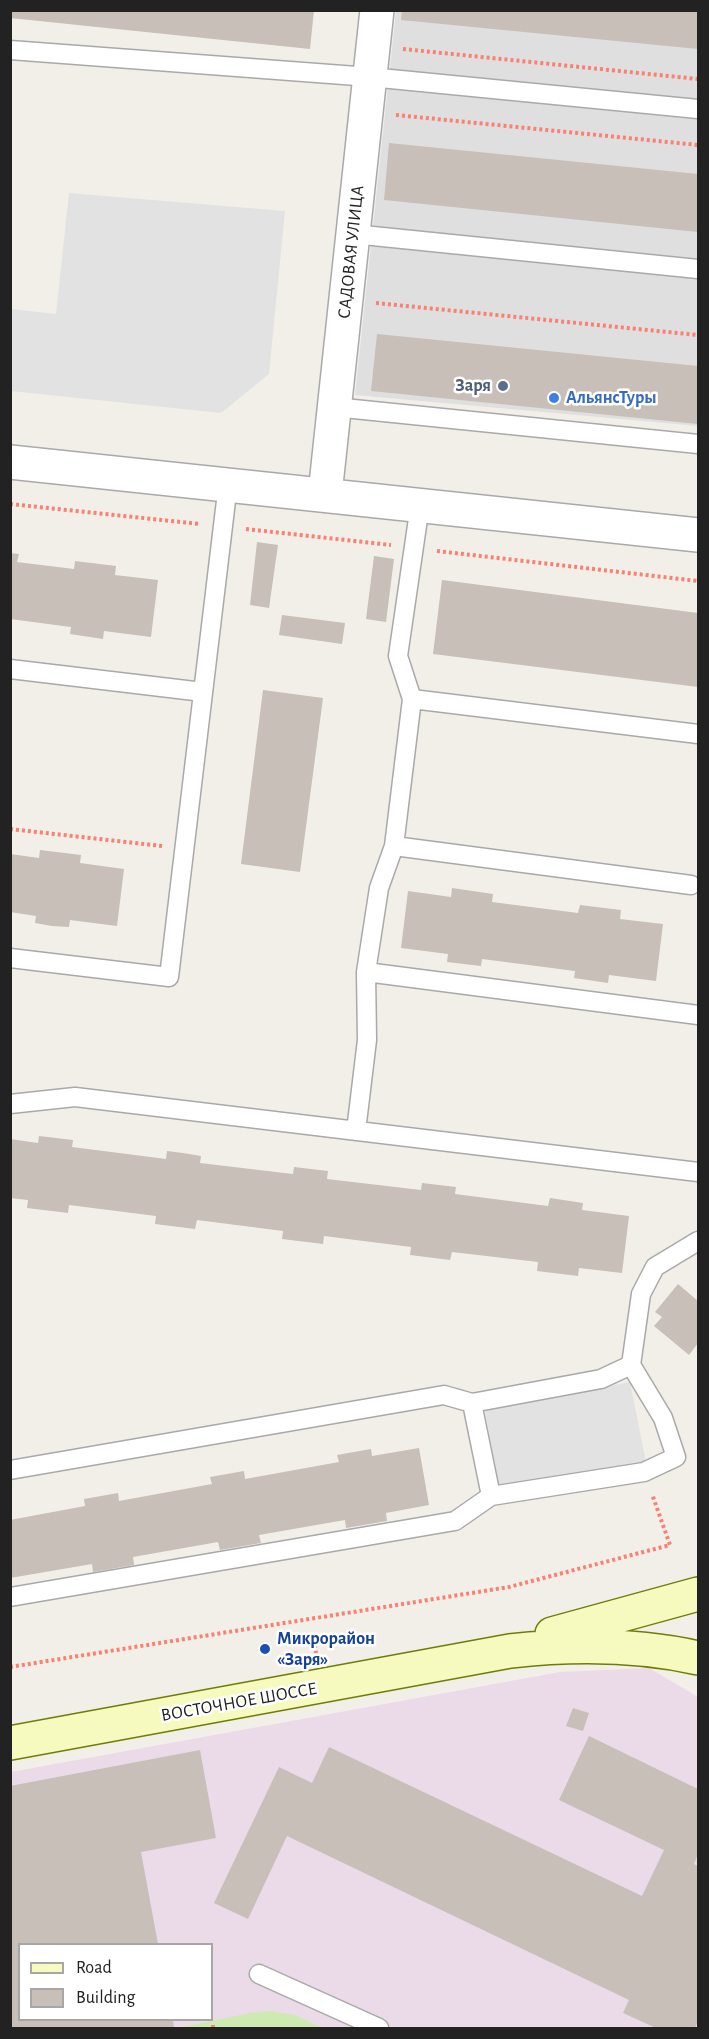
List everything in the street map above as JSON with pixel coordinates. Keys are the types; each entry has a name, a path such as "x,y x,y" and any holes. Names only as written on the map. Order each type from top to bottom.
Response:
{"main road":[{"name":"ВОСТОЧНОЕ ШОССЕ","path":"467,1658 699,1594"},
{"name":"ВОСТОЧНОЕ ШОССЕ","path":"10,1743 323,1687 467,1658 552,1646 637,1647 699,1658"}],"street":[{"name":"САДОВАЯ УЛИЦА","path":"325,494 376,10"},
{"path":"10,462 699,535"}],"lane":[{"path":"10,50 371,61 699,109"},
{"path":"353,234 699,269"},
{"path":"334,407 699,444"},
{"path":"10,958 169,977 228,484"},
{"path":"356,1131 367,1040 366,972 379,888 394,846 412,699 398,656 420,505"},
{"path":"10,669 203,692"},
{"path":"412,699 699,734"},
{"path":"394,846 691,885"},
{"path":"366,972 699,1015"},
{"path":"10,1104 75,1097 699,1172"},
{"path":"10,1597 455,1521 491,1496 644,1472 676,1457 663,1418 631,1365 641,1294 655,1267 699,1241"},
{"path":"10,1470 444,1395 472,1403 601,1379 631,1365"},
{"path":"472,1403 491,1496"},
{"path":"259,1974 379,2028"}],"path":[{"path":"371,61 699,79"},
{"path":"366,112 699,145"},
{"path":"346,300 699,335"},
{"path":"10,504 699,581"},
{"path":"10,829 184,849"},
{"path":"10,1666 509,1587 670,1545 644,1472"}],"shaded area":[{"path":"396,11 698,11 698,426 355,395"},
{"path":"69,193 285,211 269,374 221,413 11,391 11,309 56,314"},
{"path":"630,1382 646,1462 499,1488 485,1410"},
{"path":"649,1668 698,1697 698,2028 11,2028 11,1772 560,1672"}],"green space":[{"path":"270,2011 295,2015 323,2028 182,2028 250,2013"}],"building":[{"path":"10,10 314,10 310,49 10,18"},
{"path":"402,10 698,10 698,49 401,20"},
{"path":"389,143 698,174 698,232 384,200"},
{"path":"377,334 698,366 698,424 371,391"},
{"path":"257,542 278,545 269,608 250,605"},
{"path":"10,553 19,554 17,562 74,569 75,561 116,566 115,575 158,580 151,637 104,631 103,639 70,634 71,627 10,619"},
{"path":"374,556 394,559 386,622 366,619"},
{"path":"442,580 698,613 698,687 433,654"},
{"path":"282,615 345,623 342,644 279,635"},
{"path":"263,690 323,698 300,872 241,864"},
{"path":"40,850 81,855 80,863 124,869 117,926 70,920 69,927 52,926 35,923 36,916 10,912 10,854 39,858"},
{"path":"452,888 493,894 492,902 578,913 580,905 621,910 620,919 663,924 656,981 609,975 608,983 574,978 575,971 482,959 481,966 447,962 448,954 401,948 408,891 451,897"},
{"path":"39,1136 73,1140 72,1147 166,1159 167,1151 201,1156 200,1163 293,1174 294,1167 328,1171 327,1179 421,1190 422,1183 456,1187 455,1194 548,1206 550,1198 583,1203 582,1210 629,1216 622,1273 579,1268 578,1276 537,1271 538,1262 452,1252 450,1260 410,1255 411,1247 324,1236 323,1244 282,1239 283,1231 197,1220 195,1229 155,1224 156,1216 69,1205 68,1213 27,1208 28,1200 10,1198 10,1139 38,1143"},
{"path":"678,1284 698,1301 698,1343 689,1355 654,1326 662,1317 655,1312"},
{"path":"419,1448 429,1505 386,1513 387,1521 346,1528 345,1520 259,1535 261,1543 220,1550 218,1542 133,1557 134,1565 93,1572 92,1564 10,1578 10,1520 85,1506 84,1499 118,1493 119,1501 212,1484 210,1477 244,1471 245,1479 339,1462 337,1455 371,1449 372,1456"},
{"path":"573,1708 589,1713 583,1731 566,1726"},
{"path":"589,1736 698,1789 698,1854 694,1864 698,1866 698,2021 695,2028 656,2028 623,2013 629,2000 287,1836 248,1919 214,1903 279,1767 312,1783 329,1747 642,1896 664,1850 559,1800"},
{"path":"200,1750 216,1838 141,1852 158,1943 18,1943 18,2021 173,2021 174,2028 10,2028 10,1786"}],"place":[{"name":"Заря","path":"503,386"},
{"name":"АльянсТуры","path":"554,398"},
{"name":"Микрорайон «Заря»","path":"265,1649"}]}
